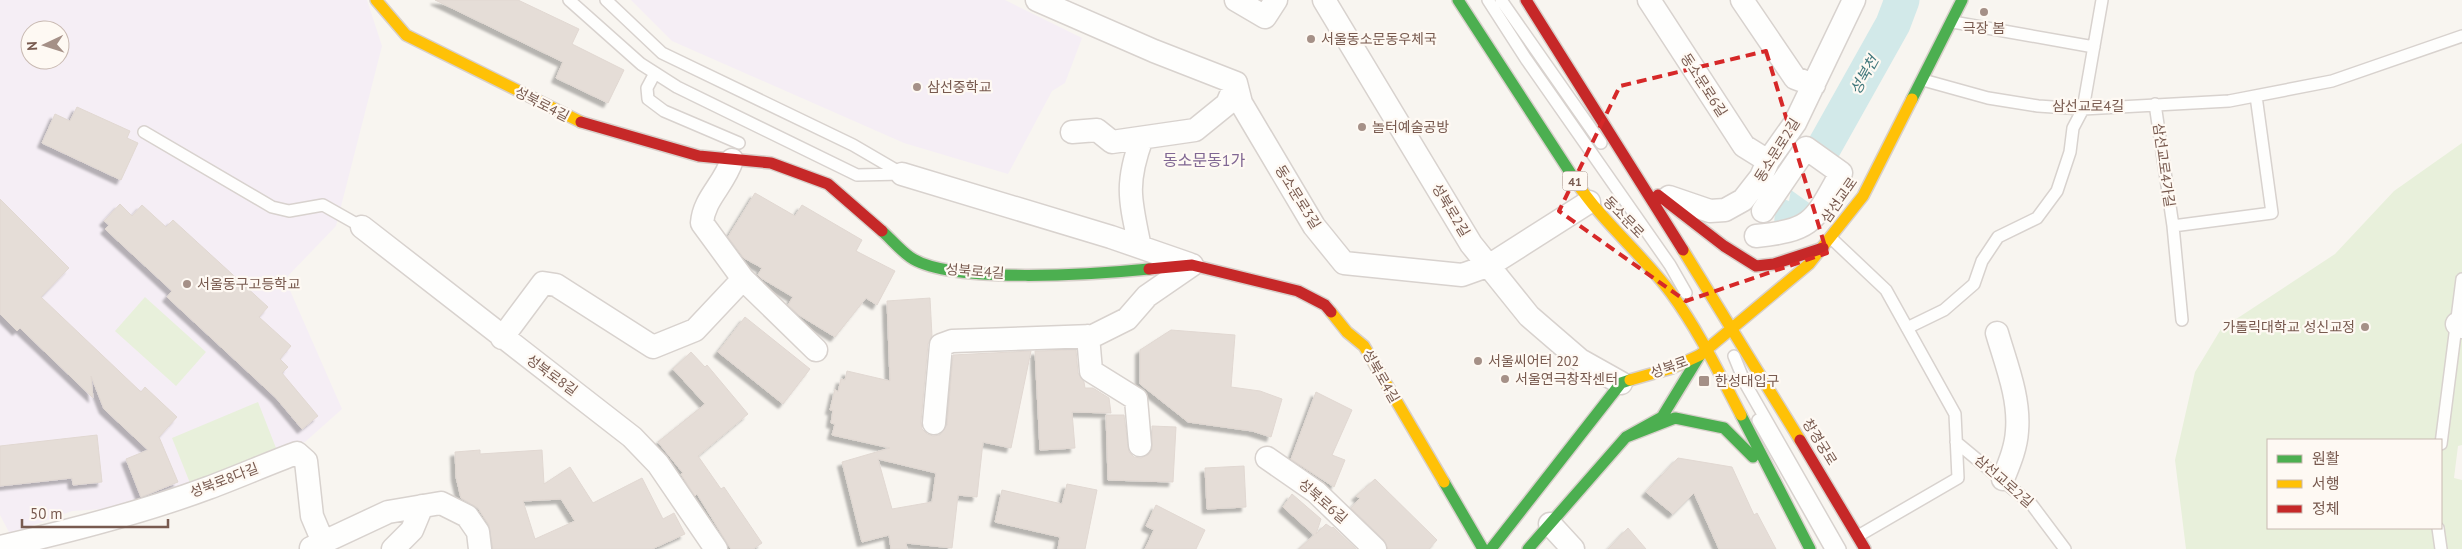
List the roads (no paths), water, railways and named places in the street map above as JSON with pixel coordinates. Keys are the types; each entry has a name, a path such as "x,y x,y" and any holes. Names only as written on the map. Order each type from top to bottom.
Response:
{"main road":[{"name":"성북로4길","path":"376,0 406,35 576,121 700,156 736,152 828,184 911,258 935,267 964,273 1088,275 1192,265 1298,291 1325,305 1347,332 1364,346 1483,549"},
{"name":"동소문로","path":"1458,0 1589,202 1638,253 1671,293 1707,350 1778,487"},
{"name":"동소문로","path":"1526,0 1643,183 1729,333 1747,352"},
{"name":"삼선교로","path":"1707,350 1809,264 1863,196 1953,22 1962,0"},
{"path":"1643,183 1724,246 1756,266 1774,264 1823,248"},
{"name":"성북로","path":"1621,383 1672,368 1707,350"},
{"name":"성북로","path":"1528,549 1626,437 1662,417 1707,350"},
{"name":"창경궁로","path":"1747,352 1816,463 1865,549"},
{"path":"1490,549 1621,383"},
{"path":"1626,437 1675,418 1724,428 1741,444 1778,487"},
{"name":"41","path":"1778,487 1810,549"}],"street":[{"path":"1037,0 1154,51 1236,83 1227,104 1195,130 1112,142 1097,130 1072,132"},
{"path":"1236,0 1265,18 1276,0"},
{"name":"성북로2길","path":"1324,0 1472,244 1529,316 1580,360 1621,383"},
{"name":"동소문로6길","path":"1649,0 1744,146 1768,162"},
{"path":"1742,0 1795,78 1814,85"},
{"name":"동소문로2길","path":"1643,183 1677,202 1710,211 1725,210 1743,200 1761,177 1768,162 1795,123 1814,85 1847,3"},
{"name":"동소문로3길","path":"1236,83 1241,103 1310,218 1344,263 1462,276 1490,265 1589,202"},
{"path":"1140,247 1129,189 1132,165 1142,138"},
{"path":"1806,148 1841,173 1811,222 1793,230 1746,236 1758,207 1806,148"},
{"path":"736,152 727,175 703,208 702,223 743,279 816,350"},
{"path":"902,174 1140,247 1192,265"},
{"name":"성북로8길","path":"362,227 632,438 658,464 716,549"},
{"path":"934,423 941,345 952,341 1088,336 1127,319 1147,296 1192,265"},
{"path":"502,338 543,283 556,285 653,347 695,330 743,279"},
{"path":"1996,333 2012,387 2018,419 2016,440 2003,479"},
{"path":"1088,336 1091,371 1136,399 1140,445"},
{"name":"성북로8다길","path":"0,547 61,533 140,510 208,488 297,453 306,461 317,546 388,512 440,503 467,516 478,532 480,549"},
{"name":"성북로6길","path":"1267,458 1316,492 1375,549"},
{"path":"393,549 412,530 422,506"},
{"path":"1550,524 1574,549"}],"lane":[{"path":"569,0 641,64 677,87 857,175 902,174"},
{"path":"606,0 662,53 852,145 902,174"},
{"path":"1488,0 1526,59 1670,265 1707,350 1831,549"},
{"path":"1501,0 1622,172 1729,333 1746,383 1840,549"},
{"path":"1907,328 1944,310 1974,284 1982,261 1998,237 2037,218 2057,191 2070,152 2072,128 2083,109 2102,0"},
{"path":"1953,22 2094,47"},
{"name":"삼선교로4길","path":"1923,80 1988,98 2038,106 2083,109 2229,101 2332,81 2462,36"},
{"path":"654,73 647,88 648,99 664,111 736,152"},
{"name":"삼선교로4가길","path":"2172,226 2272,213 2256,96"},
{"name":"삼선교로4가길","path":"2155,104 2172,226 2182,320"},
{"path":"144,132 272,207 289,211 323,205 362,227"},
{"name":"삼선교로2길","path":"1830,238 1886,290 1955,414 1958,478 1858,536"},
{"path":"2442,439 2451,366 2459,325 2462,279"},
{"path":"2451,366 2462,358"},
{"name":"삼선교로2길","path":"1956,442 2003,479 2032,505 2065,549"},
{"path":"2438,529 2441,549"}],"waterway":[{"name":"성북천","path":"1823,149 1893,24 1902,0"}],"place":[{"name":"극장 봄","path":"1984,12"},
{"name":"서울동소문동우체국","path":"1311,39"},
{"name":"삼선중학교","path":"917,87"},
{"name":"놀터예술공방","path":"1362,127"},
{"name":"서울동구고등학교","path":"187,284"},
{"name":"가톨릭대학교 성신교정","path":"2365,327"},
{"name":"서울씨어터 202","path":"1478,361"},
{"name":"서울연극창작센터","path":"1505,379"},
{"name":"한성대입구","path":"1704,381"}],"district":[{"name":"동소문동1가","path":"1204,160"}]}
